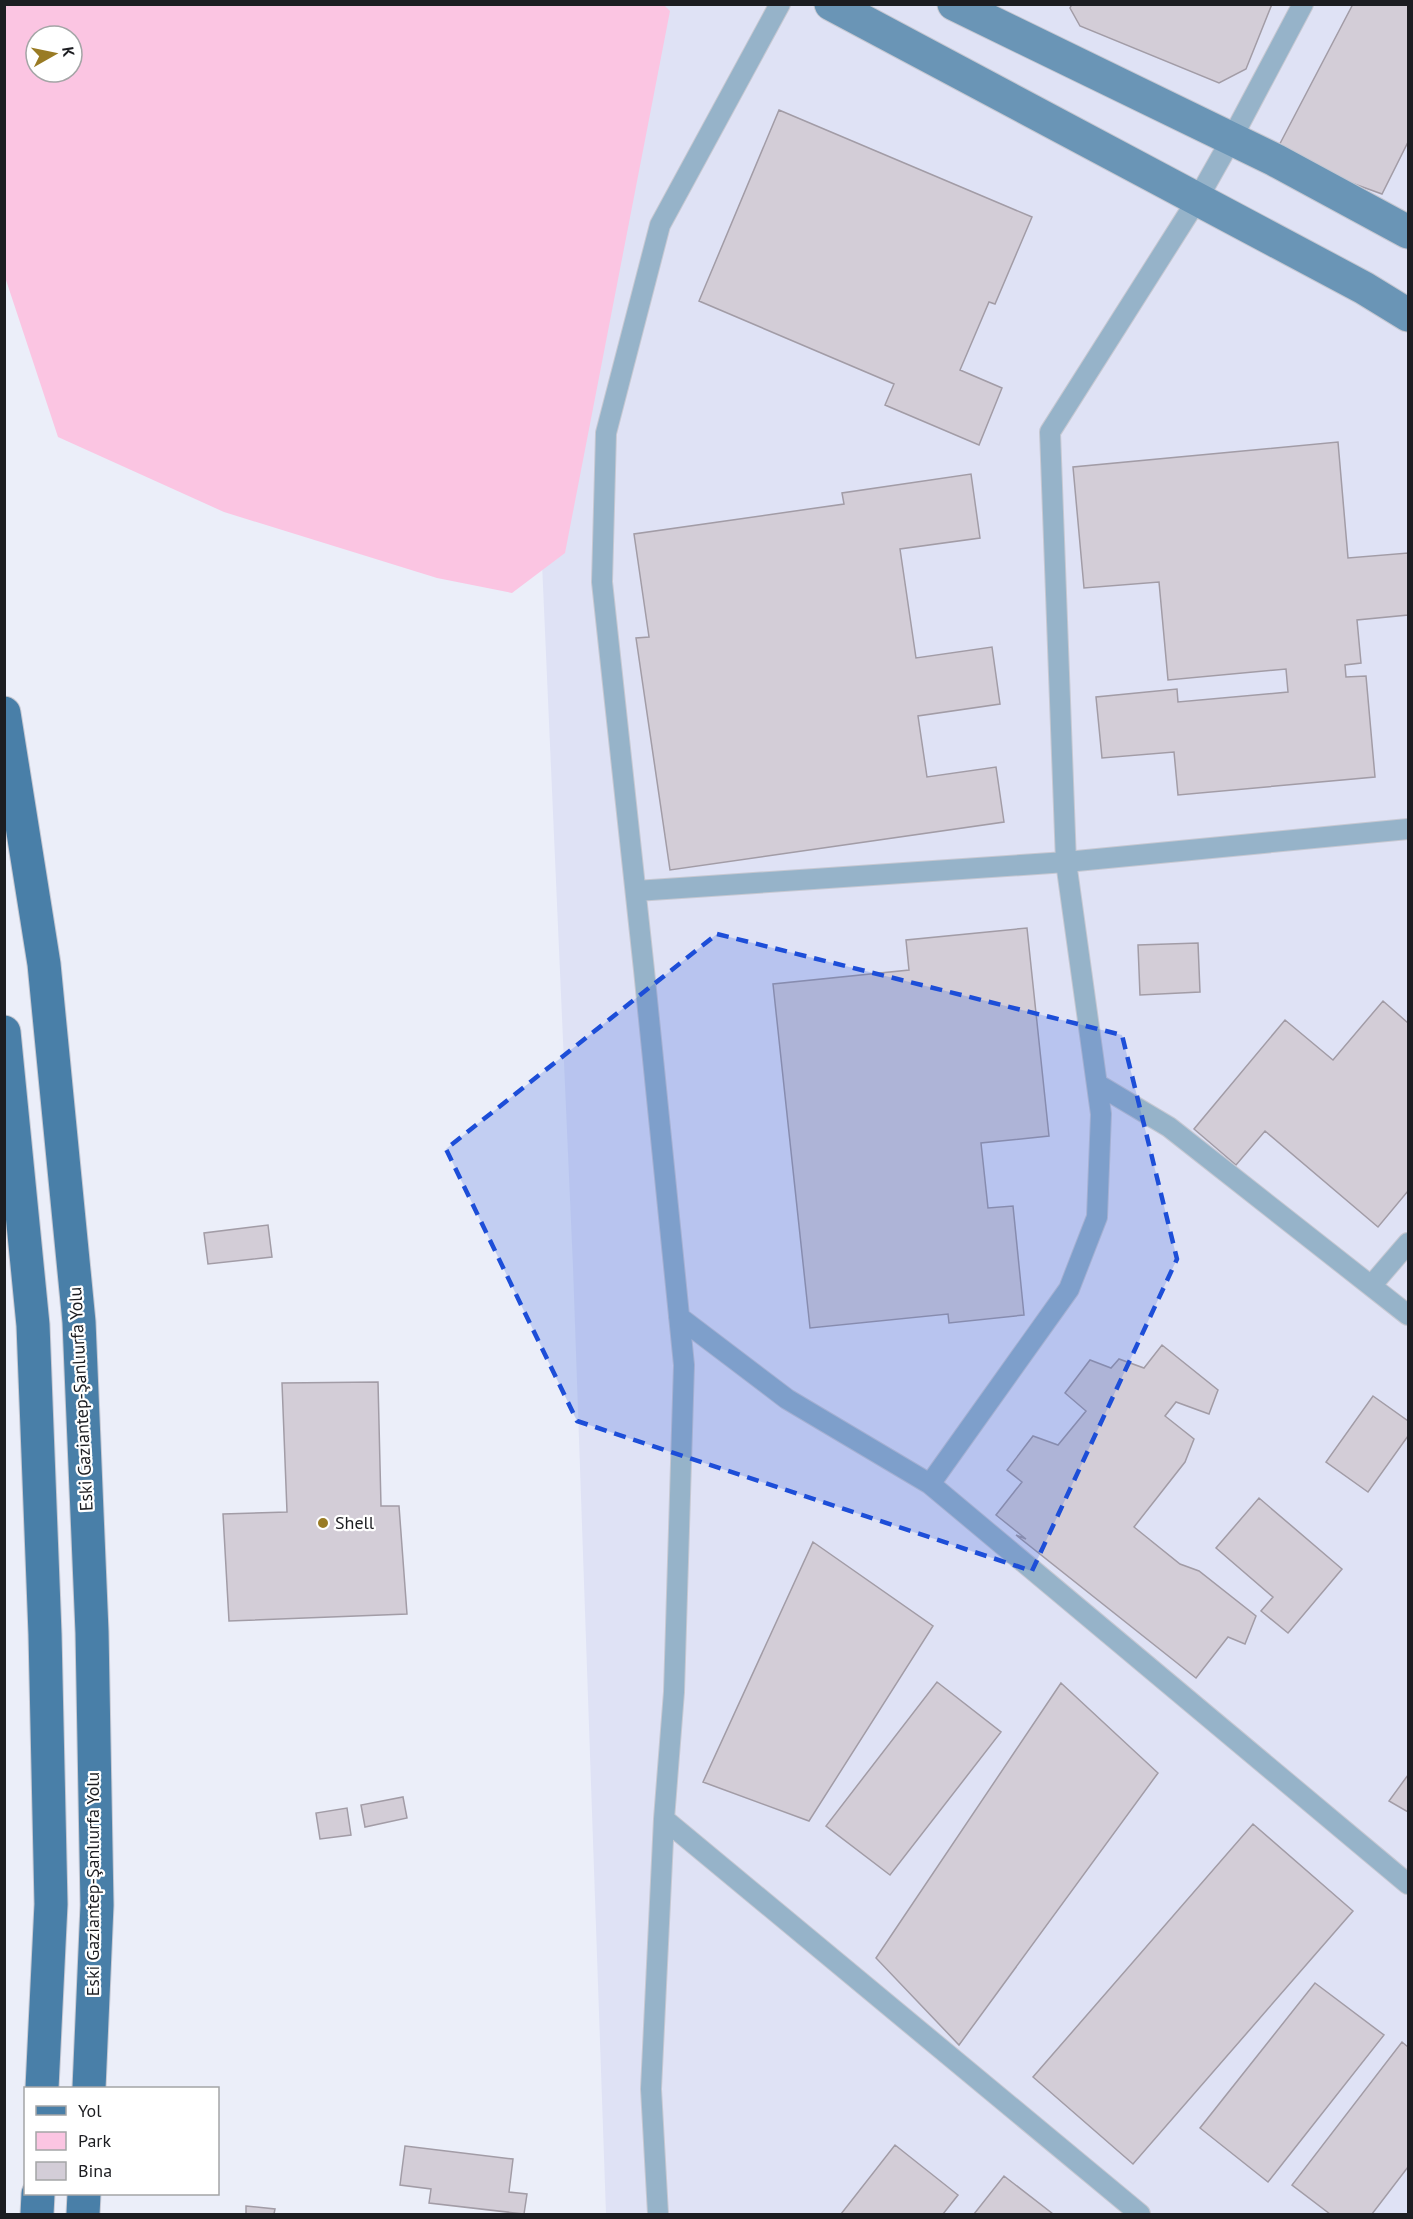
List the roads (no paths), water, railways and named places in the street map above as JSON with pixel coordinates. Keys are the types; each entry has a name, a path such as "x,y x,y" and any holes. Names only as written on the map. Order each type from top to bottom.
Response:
{"main road":[{"name":"Eski Gaziantep-Şanlıurfa Yolu","path":"4,713 44,964 79,1322 92,1632 97,1905 88,2087"},
{"path":"4,1032 33,1325 45,1634 51,1904 42,2087"},
{"path":"37,2214 38,2195"},
{"path":"83,2214 84,2195"}],"street":[{"path":"831,4 1364,288 1408,315"},
{"path":"954,4 1232,138 1408,232"}],"lane":[{"path":"658,2214 651,2089 664,1819 674,1692 684,1365 602,582 606,433 660,225 780,4"},
{"path":"930,1484 1069,1289 1097,1217 1101,1114 1066,862 1050,432 1197,200 1303,4"},
{"path":"636,891 1066,862 1408,829"},
{"path":"1096,1084 1169,1127 1408,1315"},
{"path":"1371,1286 1408,1243"},
{"path":"679,1317 787,1399 930,1484 1408,1884"},
{"path":"664,1819 1140,2214"}],"place":[{"name":"Shell","path":"323,1523"}]}
